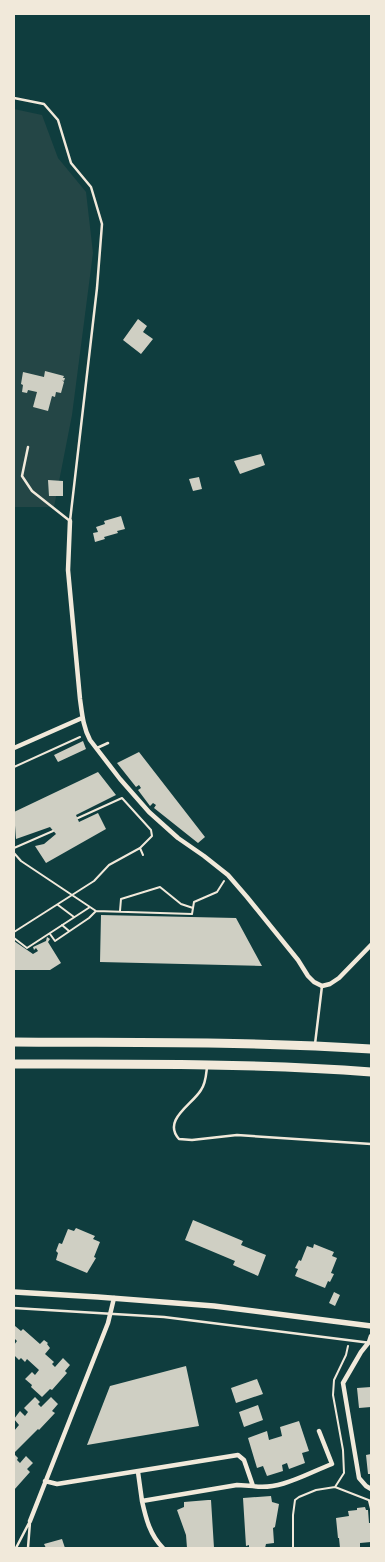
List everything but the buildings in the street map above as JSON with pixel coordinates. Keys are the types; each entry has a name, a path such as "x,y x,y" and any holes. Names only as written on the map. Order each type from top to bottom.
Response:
{"highway":[{"path":"14,1042 315,1045 371,1049"},
{"path":"14,1064 208,1064 371,1072"},
{"path":"14,1069 159,1064"}],"street":[{"path":"70,521 68,570 82,718 87,733 97,748 120,779 149,812 178,838 228,875 283,942 308,976 322,986 330,984 339,978 371,945"},
{"path":"14,748 82,718"},
{"path":"14,1292 214,1306 371,1326"},
{"path":"30,1521 112,1313 114,1298"},
{"path":"371,1336 370,1342 361,1352 343,1383 359,1478 371,1489"},
{"path":"142,1502 237,1485 262,1488 280,1485 332,1464 319,1431"},
{"path":"45,1481 57,1484 238,1455 244,1460 252,1486"},
{"path":"138,1472 147,1524 155,1540 163,1548"}],"lane":[{"path":"14,98 44,104 58,120 71,163 91,187 102,224 94,316 70,521"},
{"path":"28,447 22,476 32,491 70,521"},
{"path":"97,748 108,743"},
{"path":"315,1045 322,986"},
{"path":"208,1064 202,1089 193,1102 176,1118 174,1123 175,1133 179,1140 237,1135 371,1144"},
{"path":"14,1308 112,1313 204,1321 370,1342"},
{"path":"16,1548 30,1521"},
{"path":"28,1548 30,1521"}],"path":[{"path":"14,768 87,733"},
{"path":"14,932 94,881 109,865 140,848 150,839 153,833 122,798 78,818"},
{"path":"106,800 108,804"},
{"path":"14,848 53,830"},
{"path":"140,848 143,854"},
{"path":"14,853 21,861 71,896 96,910 192,914 194,902 217,892 228,875"},
{"path":"120,912 120,899 160,887 181,904 193,908"},
{"path":"57,905 74,917"},
{"path":"14,938 27,948 90,907"},
{"path":"49,934 55,941 89,918 96,910"},
{"path":"62,925 69,931"},
{"path":"293,1548 293,1515 295,1500 299,1497 316,1490 335,1488 370,1501 371,1509"}],"shaded area":[{"path":"14,109 42,115 58,158 86,192 93,253 72,415 54,507 14,507"}]}
